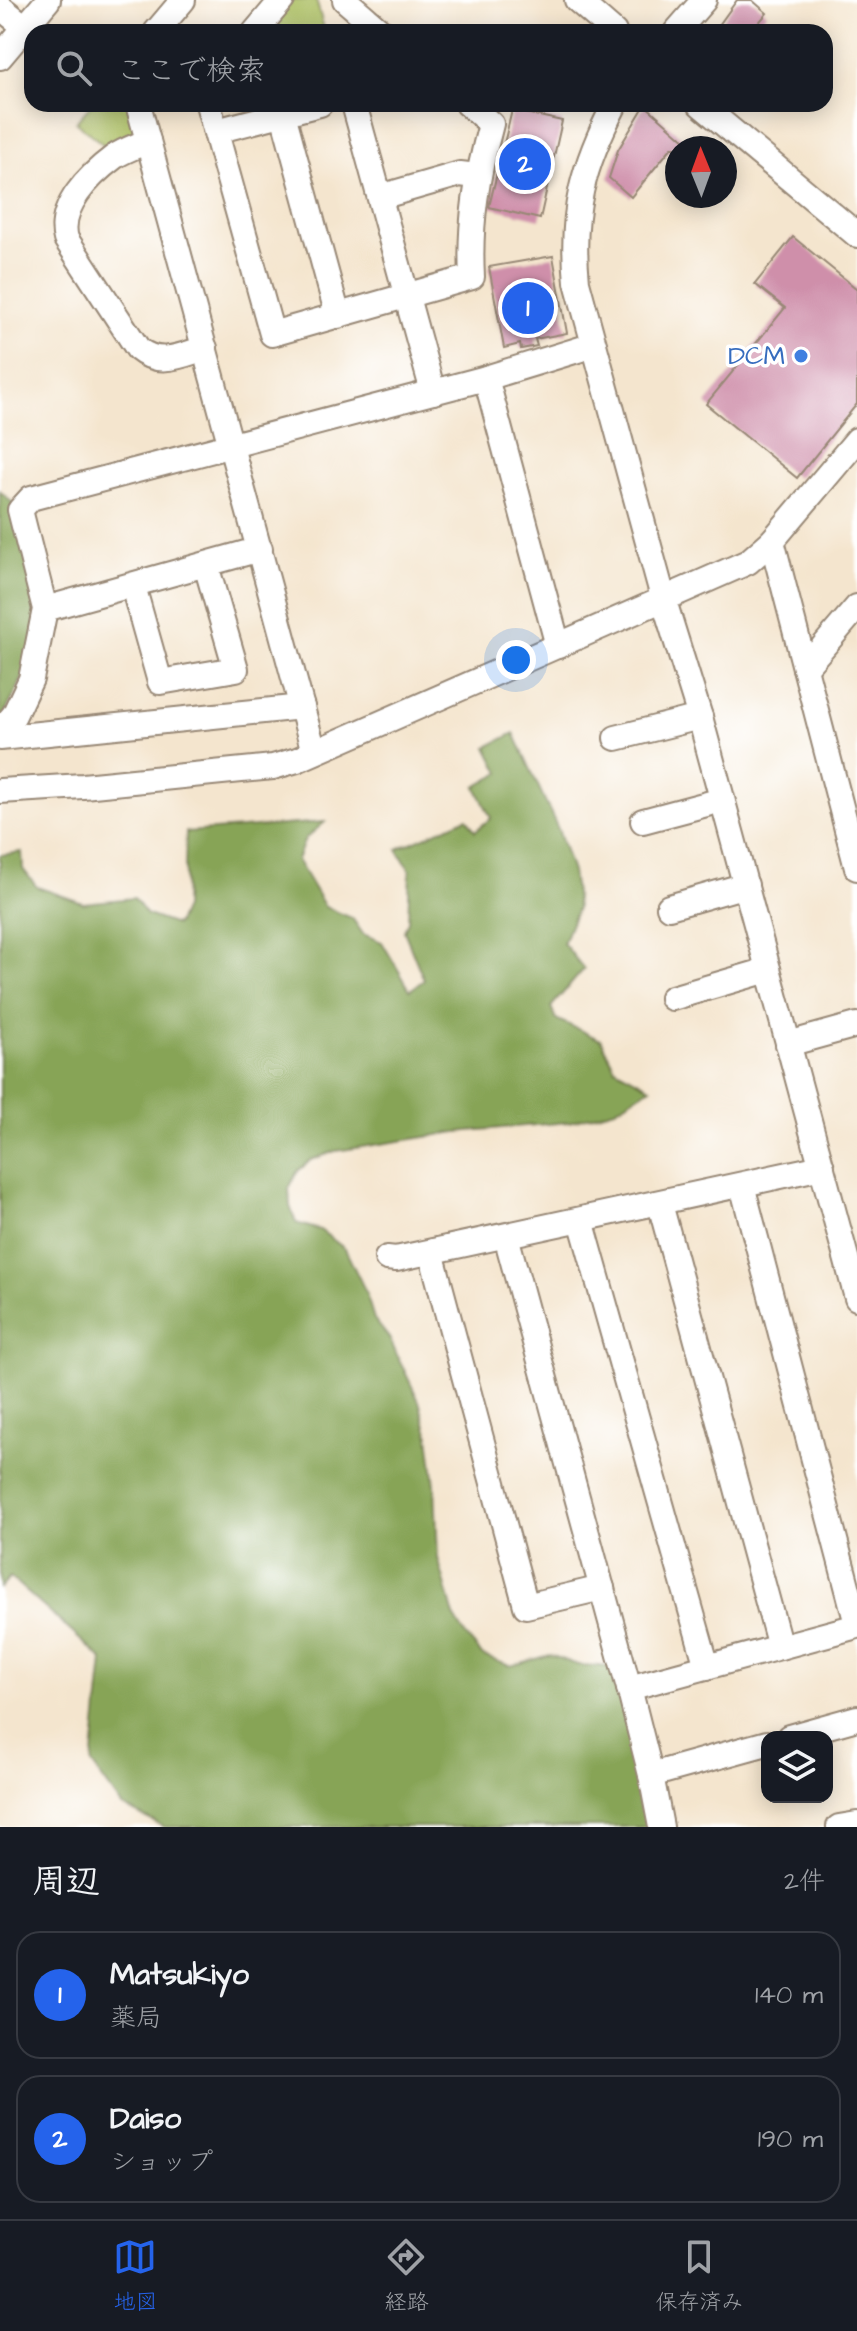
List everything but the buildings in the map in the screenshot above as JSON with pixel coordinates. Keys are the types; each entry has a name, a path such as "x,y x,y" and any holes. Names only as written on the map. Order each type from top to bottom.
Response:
{"street":[{"path":"28,24 48,0"},
{"path":"163,24 183,0"},
{"path":"262,24 282,0"},
{"path":"345,0 373,24"},
{"path":"577,0 605,24"},
{"path":"683,24 704,0"},
{"path":"0,7 24,26"},
{"path":"0,57 24,28"},
{"path":"140,112 314,752"},
{"path":"210,112 272,334 472,277 470,244 477,176 491,124 477,112"},
{"path":"216,131 290,112"},
{"path":"356,112 433,392"},
{"path":"611,112 583,176 575,231 577,282 664,601 700,717 857,1298"},
{"path":"710,112 857,235"},
{"path":"283,114 338,316"},
{"path":"148,141 116,155 82,186 63,218 63,229 66,239 138,349 154,358 165,359 205,348"},
{"path":"380,197 460,174 477,176"},
{"path":"0,731 14,715 31,679 45,609 20,510 31,498 486,378 594,345"},
{"path":"486,378 558,646"},
{"path":"0,791 273,767 314,752 748,562 772,541 857,440"},
{"path":"772,541 857,868"},
{"path":"45,609 260,549"},
{"path":"133,586 160,682 236,669 206,565"},
{"path":"805,668 857,607"},
{"path":"0,738 302,707"},
{"path":"616,738 700,717"},
{"path":"643,821 722,800"},
{"path":"669,907 746,885"},
{"path":"672,998 768,970"},
{"path":"788,1044 857,1025"},
{"path":"387,1258 431,1252 822,1167"},
{"path":"629,1688 857,1625 742,1185"},
{"path":"660,1204 780,1647"},
{"path":"581,1220 707,1667"},
{"path":"506,1236 629,1688 661,1827"},
{"path":"431,1252 526,1606 602,1588"},
{"path":"810,1731 857,1718"},
{"path":"651,1775 761,1745"},
{"path":"839,1827 857,1824"}],"green space":[{"path":"282,0 316,0 323,24 262,24"},
{"path":"85,112 140,112 148,141 116,155 76,122"},
{"path":"0,491 18,508 36,583 34,656 0,723"},
{"path":"514,733 558,829 572,872 577,908 563,943 584,969 551,1007 556,1019 601,1040 615,1068 651,1087 615,1109 569,1122 457,1132 336,1151 311,1160 298,1171 289,1188 290,1206 296,1223 320,1230 345,1249 365,1290 374,1319 389,1338 419,1401 429,1436 435,1485 438,1558 454,1616 483,1656 510,1666 550,1655 578,1665 618,1667 653,1827 164,1827 122,1806 92,1764 103,1660 10,1577 0,1588 0,855 22,852 23,869 37,887 83,903 134,898 147,915 176,925 184,908 186,832 325,822 305,839 297,860 325,907 352,918 363,934 382,942 410,990 424,980 404,931 408,921 410,870 397,849 467,818 475,831 491,818 476,787 500,773 487,747"}],"place":[{"name":"Daiso","path":"525,164"},
{"name":"Matsukiyo","path":"528,308"},
{"name":"DCM","path":"801,356"}]}
